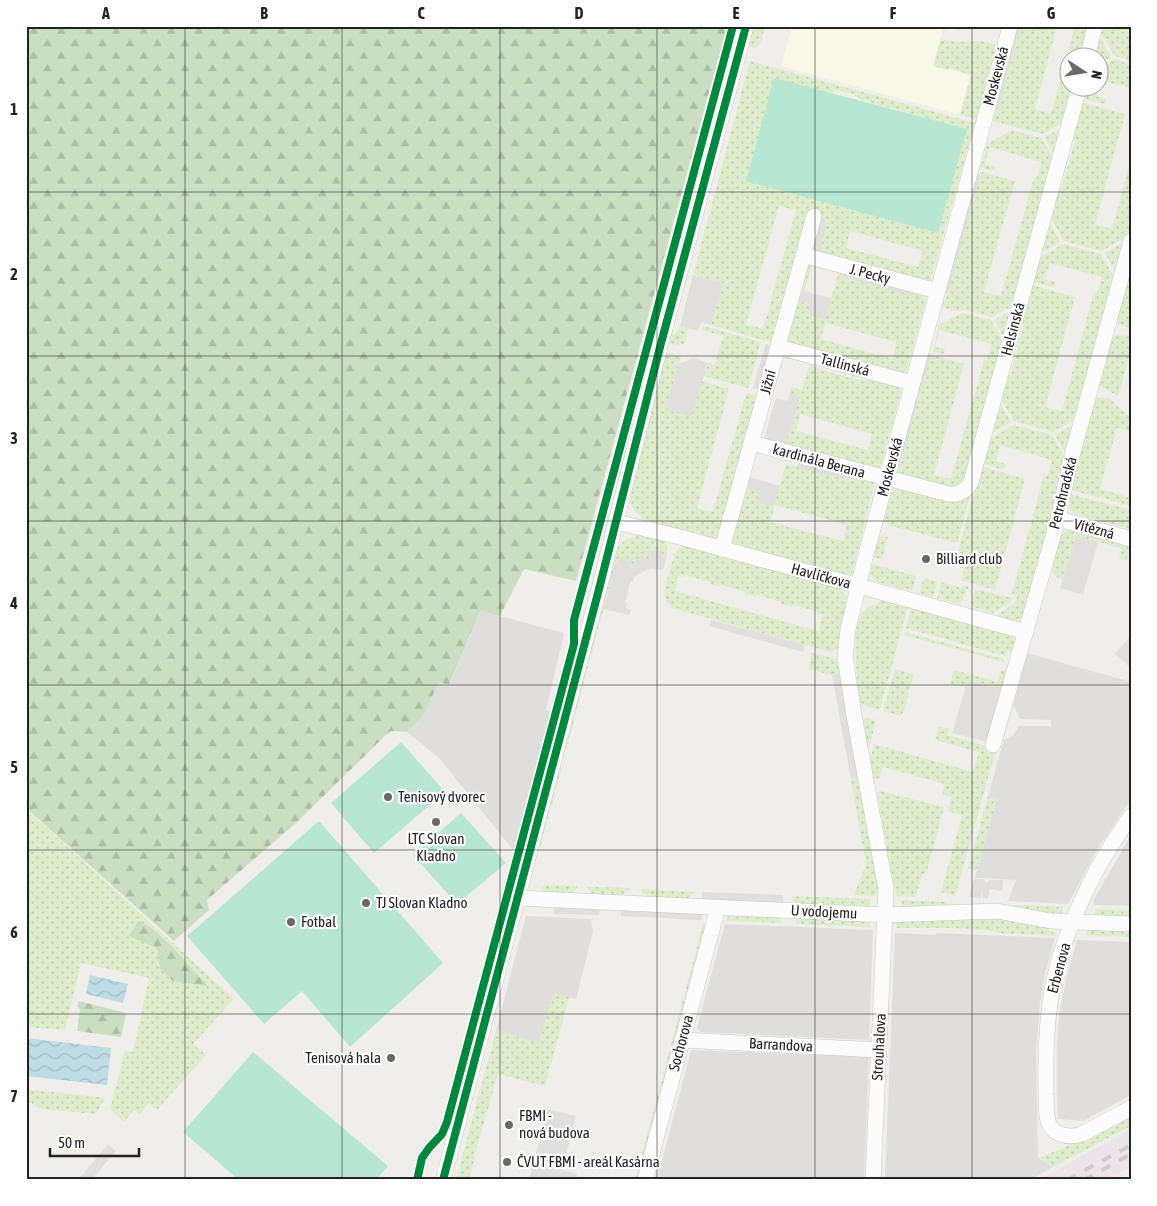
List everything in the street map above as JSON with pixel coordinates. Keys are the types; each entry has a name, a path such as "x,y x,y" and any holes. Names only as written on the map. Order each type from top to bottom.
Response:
{"street":[{"path":"443,1180 616,522 664,331 746,26"},
{"name":"Moskevská","path":"885,915 886,889 850,697 845,657 848,629 936,292 1010,26"},
{"path":"1090,48 1095,26"},
{"name":"Helsinská","path":"887,479 953,495 966,489 971,482 1076,98"},
{"name":"Jižní","path":"722,549 814,216"},
{"name":"Petrohradská","path":"993,745 1058,519 1070,463 1131,241"},
{"name":"J. Pecky","path":"803,255 936,292"},
{"name":"Tallinská","path":"778,347 912,383"},
{"name":"kardinála Berana","path":"751,443 887,479"},
{"name":"Vítězná","path":"1058,519 1131,539"},
{"name":"Havlíčkova","path":"616,522 1026,632"},
{"name":"Erbenova","path":"1131,816 1089,886 1064,945 1057,967 1048,1024 1046,1061 1047,1117 1050,1126 1056,1132 1068,1136 1078,1135 1131,1108"},
{"name":"U vodojemu","path":"517,898 885,915 997,911 1041,920 1131,924"},
{"name":"Sochorova","path":"645,1180 718,907"},
{"name":"Strouhalova","path":"873,1180 885,915"},
{"name":"Barrandova","path":"682,1040 879,1050"}],"shaded area":[{"path":"792,26 956,26 954,31 943,29 933,66 972,75 960,115 781,66"},
{"path":"1013,26 1021,26 998,110 989,113"},
{"path":"981,173 948,292 939,295 972,175"},
{"path":"811,215 824,219 827,223 821,247 822,253 802,247"},
{"path":"844,270 917,289 910,295 842,277"},
{"path":"693,275 723,283 711,325 701,322 698,331 680,326"},
{"path":"797,287 813,294 831,298 825,320 808,315 809,304 793,300"},
{"path":"766,344 775,347 763,391 753,388"},
{"path":"931,354 900,466 891,470 922,357"},
{"path":"694,358 708,363 691,417 665,410 679,364"},
{"path":"790,394 800,397 785,449 763,442 776,398 788,401"},
{"path":"799,459 854,473 849,480 797,467"},
{"path":"749,477 780,486 773,507 758,503 760,495 757,492 742,487"},
{"path":"1076,536 1098,542 1083,595 1060,588"},
{"path":"651,551 661,551 662,558 667,555 663,570 650,568 634,577 625,602 627,603 626,608 631,610 629,615 604,609 614,567 619,558 626,557 632,560 629,567 632,568 643,553 647,560 651,558"},
{"path":"480,611 564,633 546,710 552,712 514,851 439,758 407,732 423,716 439,682 450,684"},
{"path":"711,620 805,645 803,652 709,626"},
{"path":"1131,635 1131,668 1115,654"},
{"path":"1027,653 1131,682 1131,799 1098,848 1068,904 1008,901 1016,880 975,878 996,799 988,796 1004,740 1013,736 1019,726 1051,726 1051,720 1020,719 1013,706"},
{"path":"1028,654 1128,681 1126,686 1027,658"},
{"path":"842,673 861,777 851,779 832,675"},
{"path":"968,680 1003,689 988,742 952,733"},
{"path":"1131,835 1131,906 1095,905 1093,901"},
{"path":"974,879 983,879 986,883 990,880 1003,880 1002,891 990,889 988,898 983,898 982,890 981,898 969,897"},
{"path":"702,892 783,895 783,904 702,901"},
{"path":"554,905 600,908 599,915 554,914"},
{"path":"621,909 701,913 702,920 621,916"},
{"path":"526,916 591,919 593,931 576,999 553,994 539,1043 496,1031"},
{"path":"725,924 873,930 869,1040 700,1032 697,1027"},
{"path":"895,933 1055,938 1045,974 1040,1002 1036,1053 1038,1158 1053,1167 1030,1180 885,1180"},
{"path":"1077,940 1131,942 1131,1095 1083,1121 1058,1119 1057,1090 1059,1015 1066,979"},
{"path":"691,1050 869,1057 864,1180 657,1180"},
{"path":"548,1109 576,1116 562,1170 577,1174 576,1180 529,1180"},
{"path":"1131,1129 1131,1167 1107,1180 1038,1180"},
{"path":"108,1144 116,1151 91,1180 78,1180"}],"green space":[{"path":"26,26 727,26 576,581 524,569 500,616 480,611 449,685 439,682 423,716 407,732 391,731 387,734 297,822 207,900 209,910 174,941 26,808"},
{"path":"752,26 765,26 760,44 755,48 747,45"},
{"path":"1021,26 1057,26 1035,109 1051,114 1060,81 1060,98 1073,98 1067,120 1042,134 993,121 998,110"},
{"path":"1075,26 1093,26 1087,48 1069,48"},
{"path":"1102,26 1131,26 1131,58 1128,60 1115,56 1100,32"},
{"path":"1099,36 1106,48 1096,48"},
{"path":"941,39 956,42 981,41 998,45 977,119 960,115 971,75 949,68 948,70 933,66"},
{"path":"1114,59 1127,63 1131,69 1131,88 1110,83 1110,62"},
{"path":"750,61 975,123 929,285 822,253 821,247 827,223 825,220 773,343 711,325 723,283 697,276 694,272","holes":["837,90 854,94 861,100 966,129 827,93","779,206 796,210 763,329 746,324","850,231 923,251 918,267 846,248"]},
{"path":"774,78 967,129 938,233 746,181"},
{"path":"1103,98 1106,99 1105,104 1082,99"},
{"path":"1081,102 1125,114 1095,224 1112,229 1131,160 1131,224 1127,237 1102,251 1064,241 1050,216 1057,191 1061,191 1075,140 1073,140"},
{"path":"1066,125 1056,159 1045,137"},
{"path":"1012,130 1041,138 1056,162 1017,303 992,317 965,310 956,311 942,307 981,172 1015,181 984,292 1001,296 1034,177 1037,178 1041,162 990,147 985,164 995,167 995,169 992,171 981,167 987,144"},
{"path":"1049,221 1060,242 1040,253"},
{"path":"1126,241 1117,275 1105,253"},
{"path":"1063,244 1101,254 1115,279 1077,418 1053,432 1014,421 1000,397 1008,374 1011,375 1024,325 1022,324 1031,285 1075,297 1045,407 1062,411 1094,292 1097,293 1102,277 1050,263 1045,279 1056,282 1055,286 1051,287 1032,281 1038,258"},
{"path":"807,263 844,270 842,277 917,289 925,293 926,300 905,375 789,347 783,335 793,300 809,304 809,315 825,319 839,272 812,265 805,290 797,287","holes":["825,323 896,342 893,359 821,339"]},
{"path":"1131,271 1131,328 1122,326 1117,322"},
{"path":"1016,307 1006,341 994,320"},
{"path":"962,313 991,320 1005,345 968,480 959,490 899,477 896,473 931,354 964,364 934,475 951,479 984,360 987,361 991,344 939,330 935,347 945,349 944,353 941,354 933,351 939,325"},
{"path":"680,326 688,329 685,343 678,346 671,343 670,336 677,332"},
{"path":"703,326 761,342 748,388 704,376 708,363 715,365 723,336 702,330"},
{"path":"1118,335 1131,336 1131,350 1118,396 1099,385 1113,337"},
{"path":"670,353 681,356 666,410 691,417 702,381 729,389 697,508 713,512 746,393 761,396 721,538 716,540 645,520 638,515 632,506 629,494 666,354"},
{"path":"783,354 814,360 812,367 850,378 853,370 856,371 854,379 895,382 900,387 901,392 880,469 785,449 800,397 790,394 791,387 802,390 810,363 782,357","holes":["800,414 872,434 868,450 796,431"]},
{"path":"1102,397 1110,399 1131,418 1131,432 1117,428 1100,489 1131,498 1131,506 1071,490 1095,399"},
{"path":"999,401 1011,422 990,434"},
{"path":"1076,423 1067,456 1055,435"},
{"path":"1014,425 1052,435 1066,460 1024,615 1014,621 994,617 1015,603 1017,596 1012,594 1044,475 1048,476 1052,460 1000,445 996,461 1006,464 1005,468 1001,469 982,463 989,439"},
{"path":"786,464 849,480 854,473 875,482 852,574 845,576 737,546 731,540 742,487 757,492 760,495 758,503 773,507","holes":["775,505 847,525 843,541 770,522"]},
{"path":"981,466 1025,479 995,590 961,580 967,559 957,556"},
{"path":"896,488 955,501 963,500 970,495 957,543 891,526 884,521 891,494"},
{"path":"1070,494 1131,510 1131,529 1074,513 1068,506"},
{"path":"1069,530 1127,545 1129,549 1127,561 1119,558 1121,548 1076,536 1063,580 1058,578 1052,567 1054,558 1059,538"},
{"path":"641,534 664,540 667,546 667,555 662,558 652,551 651,558 647,561 643,553 632,568 628,567 619,558 616,562 566,750 564,747 614,551 625,540"},
{"path":"879,536 888,537 882,559 873,557"},
{"path":"687,546 838,588 846,596 848,603 839,649 830,652 672,608 666,601 664,590 675,553","holes":["685,575 710,582 710,584 720,587 721,585 756,597 757,595 782,602 781,604 792,607 793,605 818,612 817,614 823,615 818,631 675,591 678,576 684,577"]},
{"path":"872,564 916,576 912,591 877,582 870,574"},
{"path":"924,578 937,581 933,597 919,593"},
{"path":"941,582 961,588 964,585 969,587 960,604 937,598"},
{"path":"975,589 1012,598 1011,602 993,613 973,607"},
{"path":"880,600 908,606 880,710 860,702 855,644 858,622 862,614 869,607 878,604"},
{"path":"912,607 1012,636 1015,642 1013,651 1007,651 1005,656 906,628"},
{"path":"905,632 1004,659 1004,662 904,635"},
{"path":"812,653 836,660 842,673 832,675 809,669"},
{"path":"895,669 914,674 902,716 883,711"},
{"path":"954,670 998,682 1001,670 1008,672 1003,689 969,680 966,688 950,684"},
{"path":"863,719 876,720 868,746"},
{"path":"939,726 949,729 947,735 987,746 997,746 955,896 941,892 962,815 948,811 952,797 942,795 945,784 883,767 880,778 874,779 870,760 874,744 973,772 979,752 935,740"},
{"name":"Tenisový dvorec","path":"401,742 445,792 374,853 331,803"},
{"path":"559,766 562,767 540,849 538,847"},
{"path":"861,777 881,886 875,896 854,895 866,864 851,779"},
{"path":"880,791 944,807 926,874 922,874 916,897 896,896 877,793"},
{"path":"988,796 997,799 977,870 968,869"},
{"path":"26,809 234,999 193,1044 206,1055 157,1110 149,1103 139,1115 134,1110 124,1122 110,1109 125,1051 133,1052 149,978 81,963 65,1030 26,1027"},
{"name":"Tenisový dvorec","path":"461,813 506,863 457,904 413,855"},
{"name":"Fotbal","path":"319,821 443,963 350,1047 302,991 264,1024 187,936"},
{"path":"544,885 578,886 571,892 561,894 550,893 541,889"},
{"path":"588,887 631,888 623,894 613,896 592,894 589,892"},
{"path":"640,889 693,892 686,900 647,897"},
{"path":"792,896 870,899 870,908 798,905 793,901"},
{"path":"902,900 947,902 946,908 902,910"},
{"path":"1015,905 1063,907 1062,915 1013,907"},
{"path":"1095,909 1131,910 1131,919 1094,916"},
{"path":"728,914 779,915 781,923 727,921"},
{"path":"797,915 870,920 870,927 795,924"},
{"path":"987,917 1048,928 1057,936 953,928 897,928 896,924 897,922"},
{"path":"138,921 155,931 175,949 208,986 173,981 160,968 157,948 129,936"},
{"path":"703,924 707,924 640,1180 635,1180"},
{"path":"1087,928 1131,930 1131,937 1086,935"},
{"path":"553,993 569,997 545,1086 498,1074 469,1180 456,1180 496,1031 539,1043"},
{"path":"79,1001 126,1013 121,1037 77,1031 80,1009 77,1007"},
{"path":"253,1052 388,1166 376,1180 239,1180 183,1132"},
{"path":"26,1089 105,1098 96,1114 41,1109 26,1100"},
{"path":"1131,1113 1131,1126 1053,1167 1038,1158 1059,1150"}],"water":[{"path":"90,975 128,984 123,1003 86,994"},
{"path":"26,1038 111,1048 107,1085 26,1076"}],"railway":[{"path":"1067,1180 1131,1145"},
{"path":"1084,1180 1131,1154"}],"cycle path":[{"path":"417,1180 422,1158 442,1134 447,1122 574,644 574,620 733,26"},
{"path":"443,1180 598,593 660,347 746,26"}],"place":[{"name":"Billiard club","path":"926,559"},
{"name":"Tenisový dvorec","path":"388,797"},
{"name":"LTC Slovan Kladno","path":"436,822"},
{"name":"TJ Slovan Kladno","path":"366,903"},
{"name":"Fotbal","path":"291,922"},
{"name":"Tenisová hala","path":"391,1058"},
{"name":"FBMI - nová budova","path":"509,1125"},
{"name":"ČVUT FBMI - areál Kasárna","path":"507,1162"}]}
